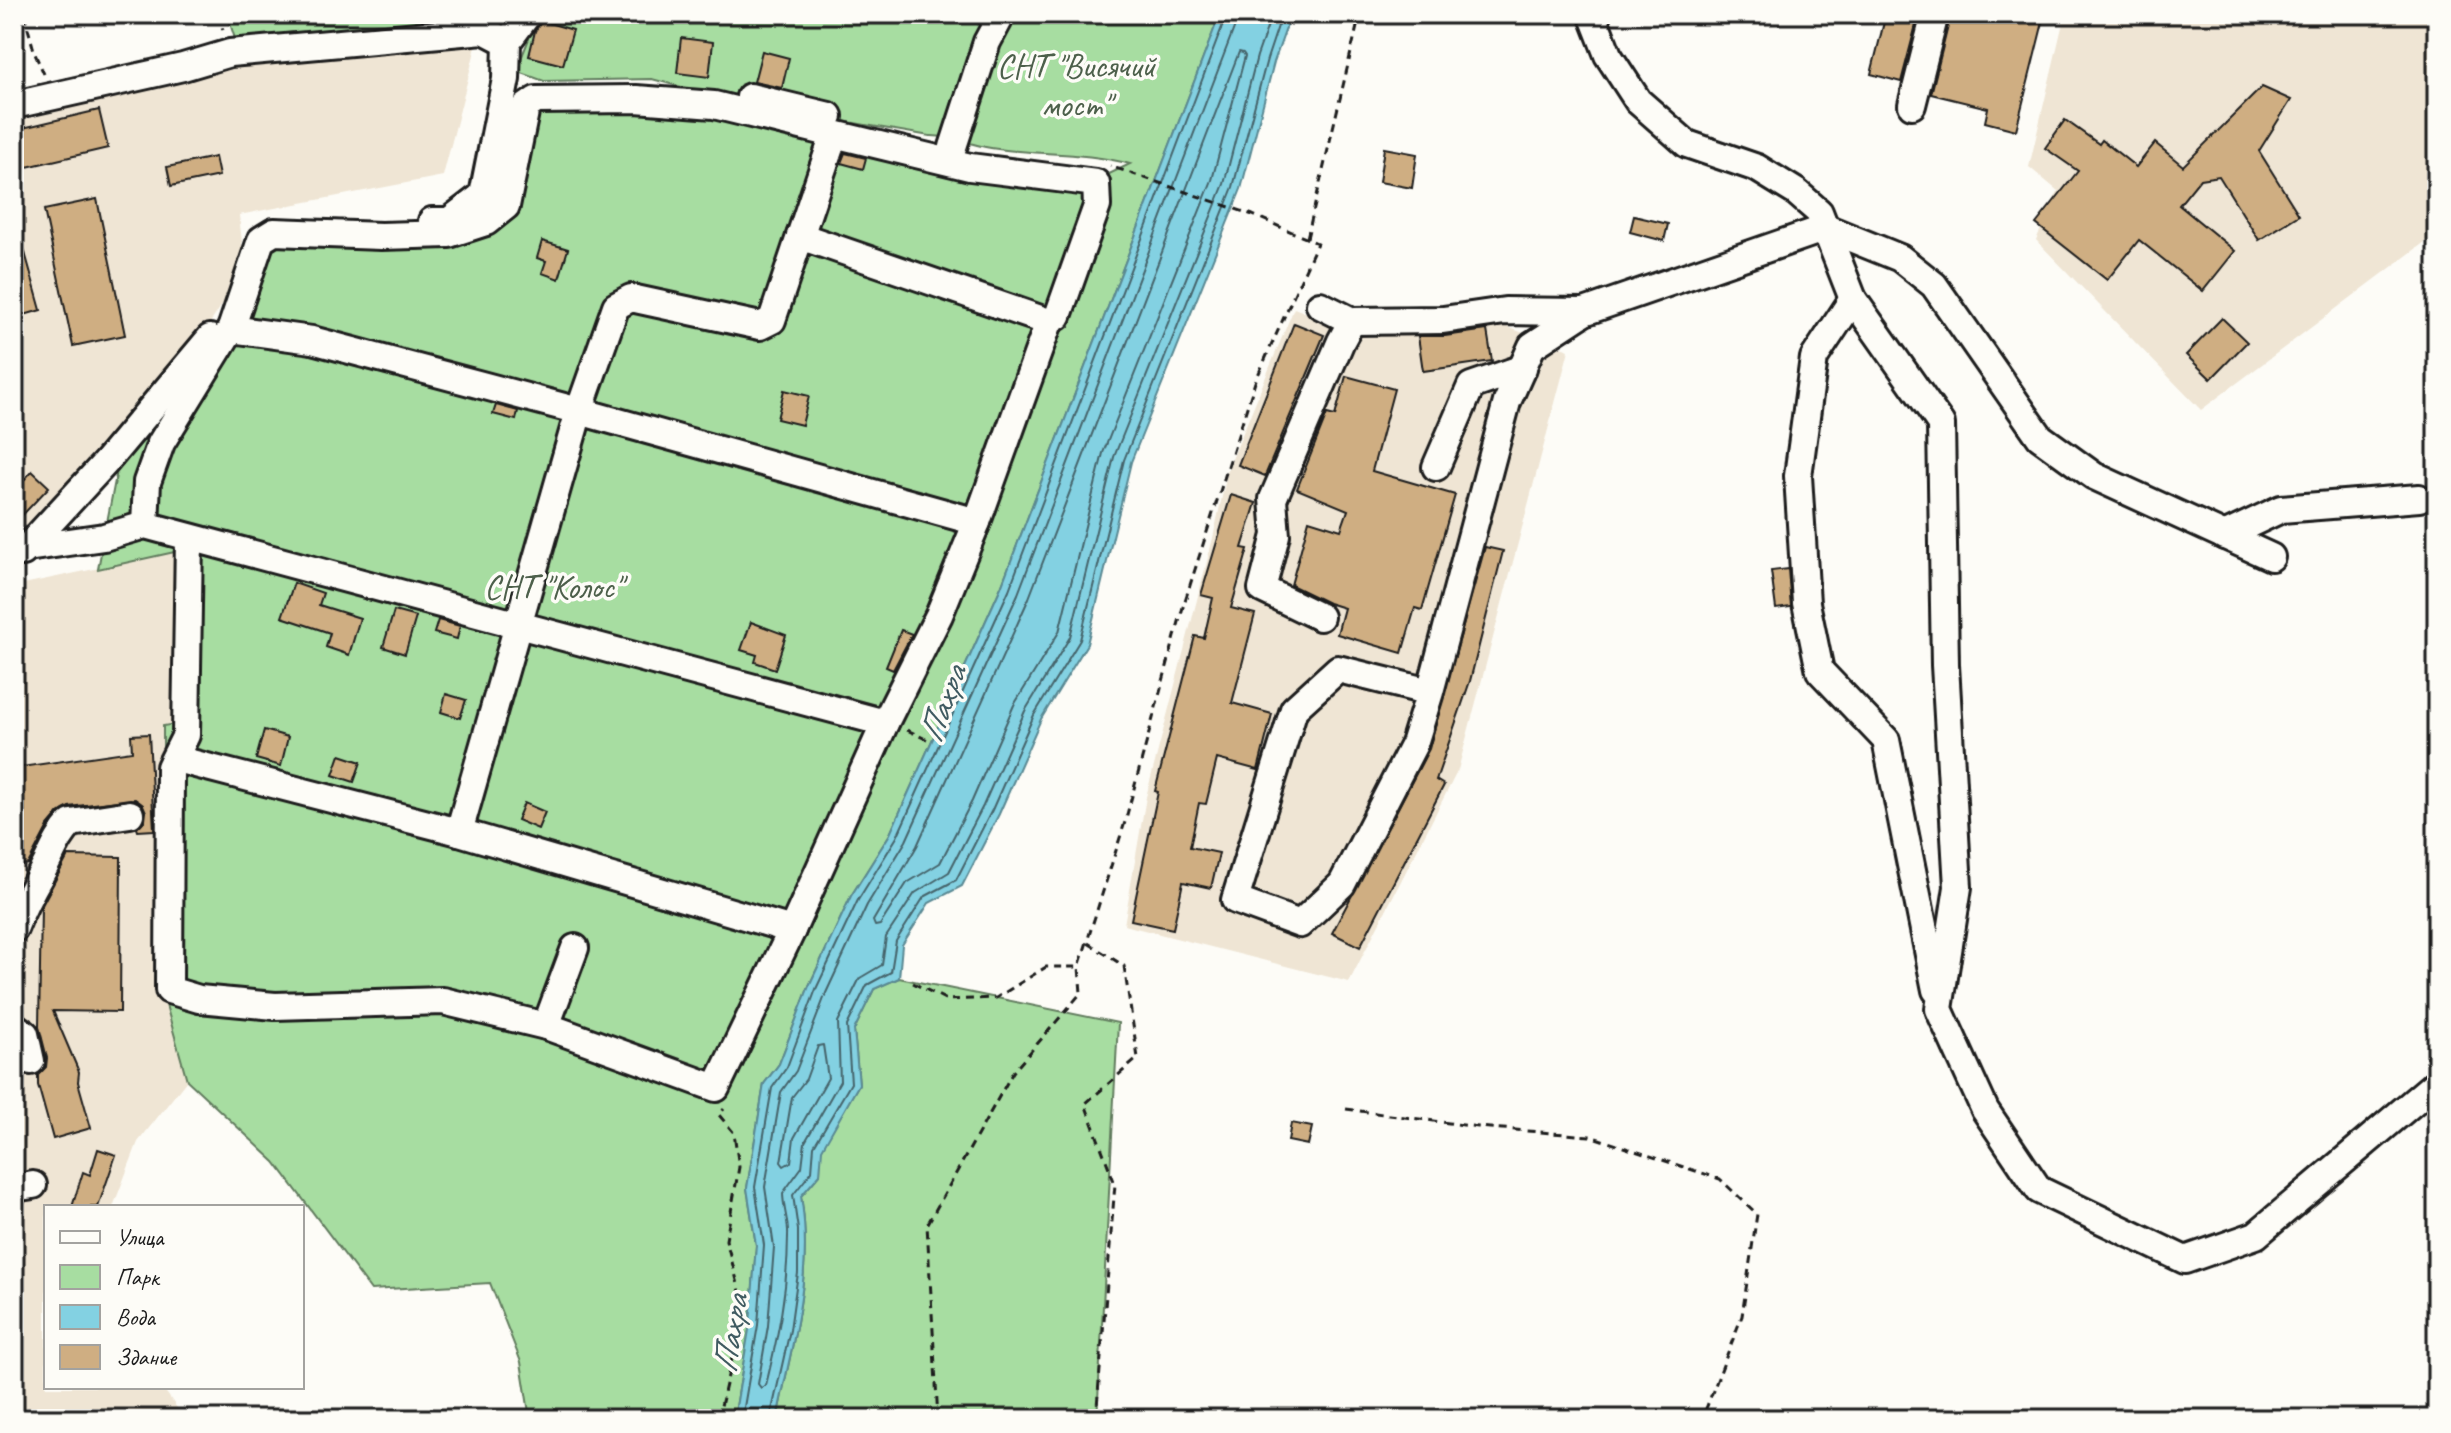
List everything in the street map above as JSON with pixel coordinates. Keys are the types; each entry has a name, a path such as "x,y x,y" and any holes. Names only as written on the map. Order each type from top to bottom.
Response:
{"street":[{"path":"20,554 106,462 219,328 247,232 266,217 449,221 483,195 506,79 507,42 528,14"},
{"path":"953,147 987,42 1002,14"},
{"path":"1592,14 1608,55 1638,101 1687,144 1757,168 1796,192 1819,212 1853,299 1941,424 1945,665 1958,887 1939,1009"},
{"path":"1912,105 1935,14"},
{"path":"14,105 183,67 230,53 484,30 507,42"},
{"path":"506,79 549,88 653,85 727,93 788,105 988,156 1116,167"},
{"path":"145,525 147,482 161,443 231,329 261,240 274,232 381,236 449,234 486,222 506,206 526,107 536,100 636,99 714,105 970,167 1096,183 1097,206 1058,316 1049,322 977,522 894,726 716,1088 546,1026 443,1001 275,1006 199,999 169,990 170,767 186,735 189,538"},
{"path":"459,832 579,411 616,306 631,298 760,326 772,320 834,135"},
{"path":"1430,692 1338,669 1294,709 1235,900 1300,924 1342,884 1414,744 1430,692 1507,402 1532,346 1584,312 1826,228 1900,258 1934,285 2040,437 2094,476 2271,557"},
{"path":"800,236 1049,322"},
{"path":"1853,299 1814,358 1798,476 1806,603 1820,671 1886,740 1939,1009 1985,1110 2039,1190 2185,1260 2256,1235 2437,1082"},
{"path":"1320,305 1352,321 1443,320 1505,311 1584,312"},
{"path":"1320,617 1262,589 1276,535 1273,499 1352,321"},
{"path":"231,329 312,340 977,522"},
{"path":"1436,467 1471,386 1523,368"},
{"path":"2224,536 2281,509 2419,498"},
{"path":"20,554 104,537 145,525 189,538 214,541 894,726"},
{"path":"176,759 459,832 792,930"},
{"path":"14,929 25,899 44,869 50,851 71,823 130,814"},
{"path":"546,1026 575,948"},
{"path":"14,1026 25,1034 31,1061"}],"path":[{"path":"24,14 35,54 53,96"},
{"path":"1307,238 1360,14"},
{"path":"938,1419 927,1225 1013,1072 1081,993 1079,967 1125,822 1183,607 1255,382 1317,243 1253,215 1116,167"},
{"path":"894,726 932,742"},
{"path":"1088,943 1124,966 1138,1058 1085,1104 1115,1184 1096,1419"},
{"path":"913,983 947,1000 996,998 1046,967 1079,967"},
{"path":"1346,1109 1478,1127 1590,1136 1720,1179 1757,1214 1742,1316 1702,1419"},
{"path":"718,1419 744,1306 726,1240 739,1167 734,1133 719,1115"}],"shaded area":[{"path":"2065,14 2437,14 2437,233 2201,410 2036,240 2058,191 2029,167"},
{"path":"477,43 443,176 239,215 245,270 151,413 14,543 14,122 232,66"},
{"path":"1294,308 1369,337 1491,321 1569,350 1458,770 1349,982 1124,925 1146,797 1228,469"},
{"path":"180,551 182,723 163,726 163,994 187,1080 138,1142 114,1205 44,1205 44,1389 163,1389 185,1419 14,1419 14,586"}],"green space":[{"name":"СНТ \"Колос\"","path":"227,14 1220,14 1001,587 890,834 851,896 809,986 779,1064 764,1084 747,1188 756,1245 750,1324 734,1419 530,1419 521,1362 490,1283 371,1290 275,1162 187,1080 163,994 163,726 181,723 179,551 98,569 118,465 223,333 252,241 445,229 486,214 523,93 730,100 652,79 544,81 516,71 529,39 509,26 237,45","holes":["784,111 947,137 989,148 1098,157 1130,164 1103,177 971,161"]},
{"path":"899,978 1118,1023 1097,1419 777,1419 800,1309 805,1254 801,1196 820,1174 821,1149 859,1084 854,1030 874,989"}],"water":[{"path":"1220,14 1291,14 1274,62 1241,189 1131,462 1087,644 1041,719 999,814 962,886 929,903 902,945 899,978 874,989 854,1030 859,1084 822,1149 820,1174 801,1196 805,1254 803,1281 777,1419 734,1419 750,1324 756,1245 747,1188 764,1084 779,1064 809,986 851,896 890,834 1001,587"}],"building":[{"path":"1886,14 1917,21 1901,82 1871,74"},
{"path":"1951,14 2045,14 2016,130 1985,122 1988,108 1931,94"},
{"path":"542,21 573,30 563,65 529,56 535,31"},
{"path":"681,38 713,42 709,77 677,73"},
{"path":"762,51 789,58 782,88 754,82"},
{"path":"2262,87 2291,100 2259,151 2299,215 2259,240 2219,176 2200,179 2179,205 2235,251 2203,291 2139,240 2107,280 2036,224 2078,171 2045,148 2065,120 2099,144 2102,140 2136,167 2155,143 2183,166"},
{"path":"99,110 108,148 14,170 14,130"},
{"path":"1384,148 1417,154 1412,188 1379,182"},
{"path":"845,153 866,158 863,169 841,163"},
{"path":"215,157 219,176 171,186 167,167"},
{"path":"97,199 125,335 73,346 44,210"},
{"path":"1634,216 1668,224 1664,241 1630,232"},
{"path":"14,231 19,231 41,310 14,318"},
{"path":"542,241 568,249 559,279 542,273 546,261 537,258"},
{"path":"2222,318 2247,342 2211,379 2186,355"},
{"path":"1294,323 1324,335 1265,476 1238,465"},
{"path":"1487,330 1492,361 1423,371 1418,336"},
{"path":"1346,376 1394,389 1372,471 1455,495 1422,610 1415,608 1402,653 1337,634 1344,608 1291,585 1309,520 1341,530 1348,510 1297,489 1327,414 1335,416"},
{"path":"784,390 809,396 802,425 777,419"},
{"path":"496,405 518,411 516,420 493,414"},
{"path":"32,471 49,487 14,524 14,491"},
{"path":"1231,495 1256,503 1242,548 1248,549 1231,608 1255,614 1232,703 1272,714 1258,770 1217,759 1206,804 1199,803 1190,847 1219,853 1211,888 1183,882 1173,929 1131,920 1158,792 1155,791 1195,636 1204,638 1213,598 1201,595"},
{"path":"1485,547 1503,551 1470,681 1436,780 1444,785 1360,947 1332,933 1429,749"},
{"path":"1788,569 1791,607 1776,609 1771,571"},
{"path":"294,583 323,593 319,605 360,618 349,655 326,647 330,633 282,617"},
{"path":"394,611 416,617 405,654 383,647"},
{"path":"438,620 460,626 457,639 434,633"},
{"path":"751,622 786,635 775,669 755,662 757,655 741,650"},
{"path":"901,630 912,634 893,670 886,667"},
{"path":"446,694 466,700 460,718 441,712"},
{"path":"264,730 288,737 281,766 256,759"},
{"path":"149,734 154,830 138,831 146,812 135,799 69,807 48,826 28,864 14,866 14,768 132,751 131,735"},
{"path":"340,755 361,762 354,782 333,775"},
{"path":"524,803 545,812 538,829 517,820"},
{"path":"68,856 121,857 120,1012 53,1011 79,1072 78,1082 91,1128 53,1139 38,1085 38,1075 46,1067 47,1058 39,1027 41,907"},
{"path":"1291,1123 1312,1127 1308,1145 1288,1141"},
{"path":"98,1149 116,1155 99,1205 73,1205 83,1172 90,1175"}],"park label":[{"name":"СНТ \"Висячий мост\"","path":"1076,84"}],"water label":[{"name":"Пахра","path":"942,704"},
{"name":"Пахра","path":"730,1334"}]}
